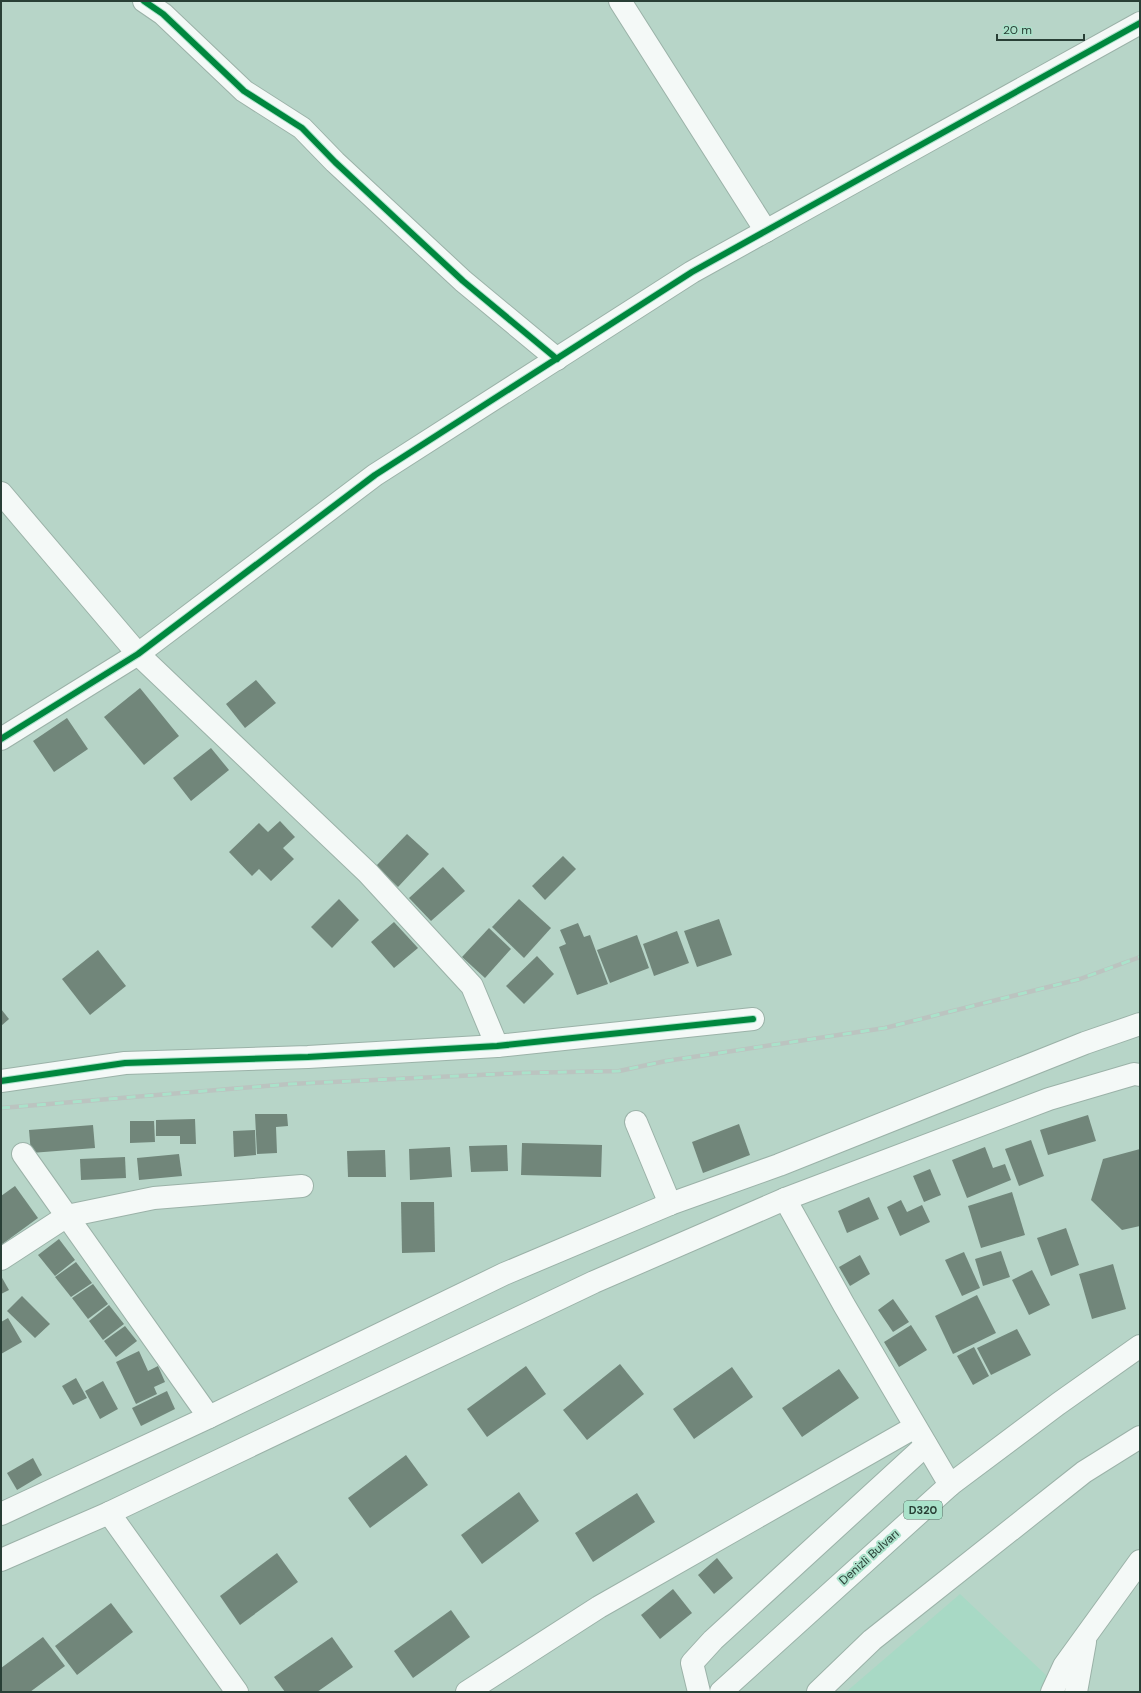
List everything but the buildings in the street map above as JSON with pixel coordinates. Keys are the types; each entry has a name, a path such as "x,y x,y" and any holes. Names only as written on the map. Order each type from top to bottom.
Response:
{"main road":[{"path":"144,1 163,14 244,90 302,128 335,162 463,281 557,359"},
{"path":"620,1 766,231"},
{"path":"1,739 138,654 375,475 692,272 1140,23"},
{"path":"1,494 138,654 368,872 472,986 497,1046"},
{"path":"1,1081 125,1063 308,1056 497,1046 753,1019"},
{"path":"1,1514 209,1417 504,1274 670,1204 778,1165 1085,1043 1140,1024"},
{"path":"1,1560 109,1513 594,1282 785,1199 1049,1099 1134,1074 1140,1075"},
{"path":"636,1122 670,1204"},
{"path":"23,1154 209,1417"},
{"path":"1,1259 67,1216 154,1198 302,1186"},
{"path":"785,1199 950,1485"},
{"name":"Denizli Bulvarı","path":"721,1692 824,1597 950,1485 1058,1404 1140,1346"},
{"path":"467,1692 599,1607 921,1436"},
{"path":"699,1692 692,1663 713,1640 921,1436"},
{"path":"818,1692 872,1640 1084,1472 1140,1437"},
{"path":"109,1513 237,1692"},
{"path":"1052,1692 1064,1666 1140,1561"},
{"path":"1076,1692 1086,1637"}],"shaded area":[{"path":"960,1594 1064,1692 846,1692"}],"railway":[{"path":"1,1108 290,1084 519,1073 619,1071 666,1061 885,1028 1080,979 1140,957"}],"cycle path":[{"path":"144,1 163,14 244,91 302,128 335,162 463,281 557,359"},
{"path":"1,739 138,654 375,475 692,272 1140,23"},
{"path":"1,1081 125,1063 308,1057 497,1046 753,1019"}]}
